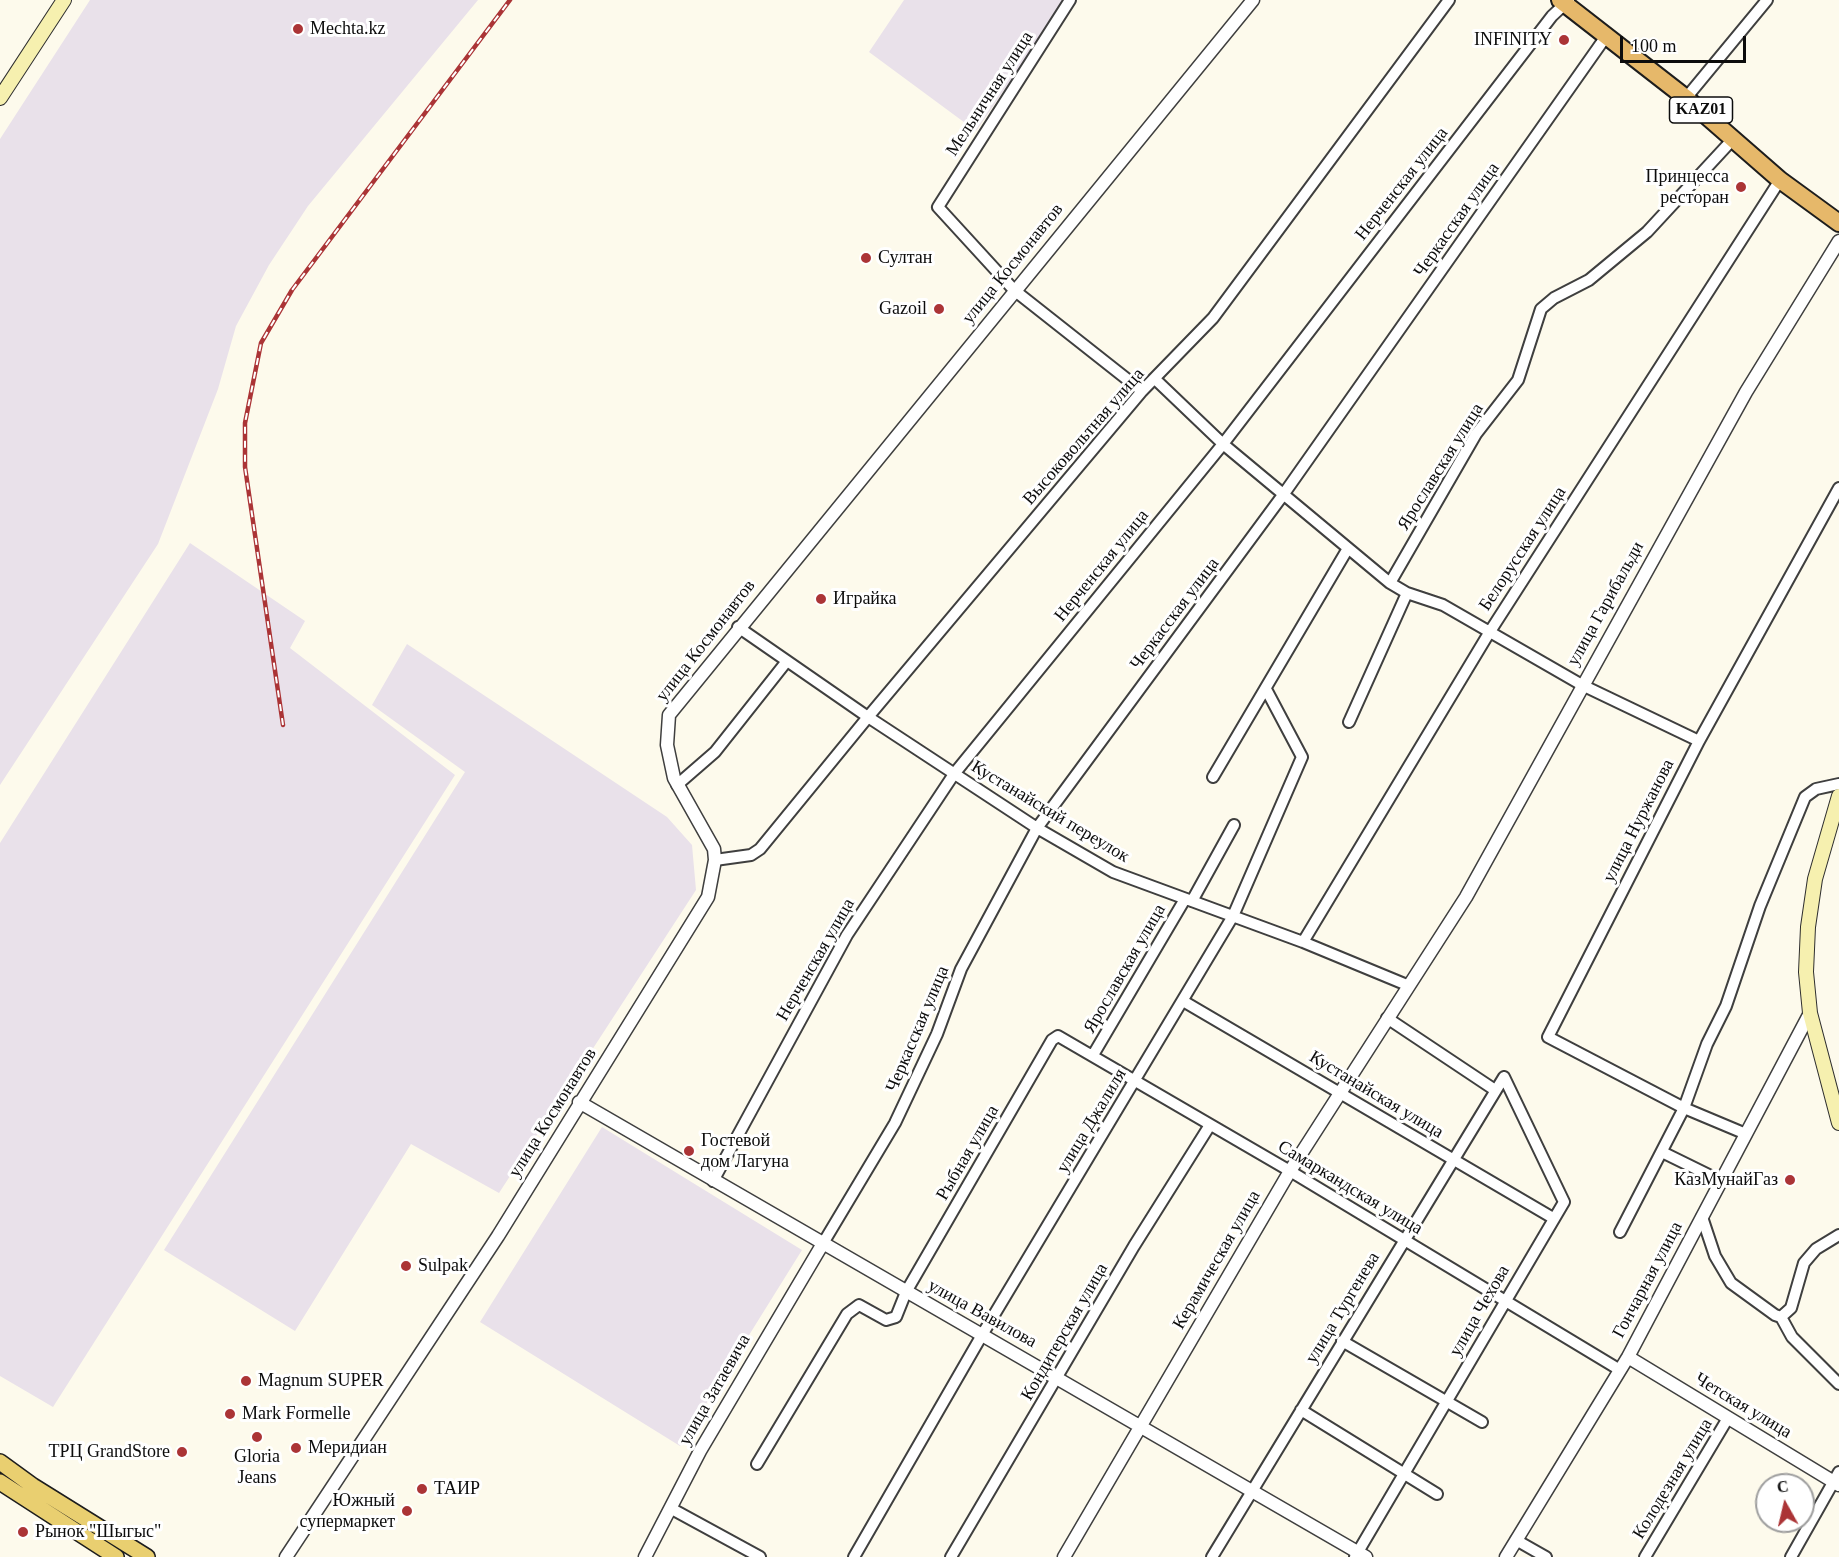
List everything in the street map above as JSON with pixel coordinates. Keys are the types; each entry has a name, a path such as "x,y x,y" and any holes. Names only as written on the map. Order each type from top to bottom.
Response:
{"highway":[{"name":"KАZ01","path":"1565,1 1686,98 1780,180 1839,223"}],"main road":[{"path":"0,98 64,0"},
{"path":"1839,796 1815,879 1808,927 1806,972 1810,1013 1839,1123"},
{"path":"0,1462 33,1486 147,1557"},
{"path":"0,1482 116,1557"}],"street":[{"name":"Мельничная улица","path":"1014,290 938,207 1070,0"},
{"name":"улица Космонавтов","path":"286,1557 498,1236 579,1102 692,927 708,897 715,860 714,849 677,785 667,745 669,715 738,627 1253,0"},
{"name":"Высоковольтная улица","path":"715,860 751,855 760,849 1142,391 1213,318 1449,0"},
{"path":"1686,98 1767,0"},
{"name":"Нерченская улица","path":"713,1181 847,934 954,774 1223,444 1565,1"},
{"name":"Черкасская улица","path":"822,1245 895,1123 937,1034 961,969 1037,828 1284,495 1607,35"},
{"name":"Ярославская улица","path":"1390,583 1476,434 1518,380 1541,309 1554,298 1589,280 1647,232 1734,138"},
{"name":"Белорусская улица","path":"1303,942 1489,633 1780,180"},
{"name":"улица Гарибальди","path":"1407,985 1466,897 1746,392 1839,241"},
{"path":"1014,290 1142,391"},
{"path":"1155,379 1223,444 1347,550 1390,583 1407,593 1443,605 1582,685 1699,741"},
{"name":"улица Нуржанова","path":"1746,1134 1684,1108 1548,1037 1699,741 1839,488"},
{"path":"1213,777 1267,691 1347,550"},
{"path":"1349,722 1407,593"},
{"name":"Кустанайский переулок","path":"738,627 954,774 1037,828 1113,872 1303,942 1407,985"},
{"path":"677,785 715,752 787,661"},
{"name":"улица Джалиля","path":"854,1557 982,1335 1233,916 1302,757 1267,691"},
{"path":"1620,1232 1684,1108 1707,1044 1726,1006 1760,906 1805,797 1816,789 1839,784"},
{"name":"Ярославская улица","path":"1094,1055 1234,825"},
{"name":"Керамическая улица","path":"1064,1557 1290,1171 1407,985"},
{"name":"Кустанайская улица","path":"1183,1001 1553,1218"},
{"name":"Гончарная улица","path":"1506,1557 1628,1357 1810,1013"},
{"path":"1387,1018 1495,1090"},
{"name":"Самаркандская улица","path":"1061,1037 1290,1171 1620,1370"},
{"name":"Рыбная улица","path":"757,1464 847,1314 859,1305 890,1320 896,1317 906,1292 1052,1040 1061,1037"},
{"name":"улица Тургенева","path":"1212,1557 1403,1239 1504,1077"},
{"name":"улица Чехова","path":"1360,1555 1403,1475 1564,1202 1504,1077"},
{"name":"улица Вавилова","path":"579,1102 822,1245 1142,1426 1360,1555"},
{"name":"Кондитерская улица","path":"951,1557 1059,1378 1134,1246 1210,1125"},
{"path":"1662,1152 1721,1181"},
{"path":"1702,1217 1715,1256 1731,1283 1781,1317 1792,1338 1839,1383"},
{"path":"1781,1317 1791,1308 1804,1263 1816,1249 1839,1235"},
{"name":"улица Затаевича","path":"645,1557 672,1509 700,1451 822,1245"},
{"path":"1342,1341 1482,1422"},
{"name":"Четская улица","path":"1628,1357 1728,1418 1837,1479"},
{"path":"1301,1410 1437,1494"},
{"name":"Колодезная улица","path":"1645,1557 1728,1418"},
{"path":"1791,1557 1837,1479"},
{"path":"672,1509 760,1557"},
{"path":"1516,1540 1546,1557"}],"shaded area":[{"path":"90,0 478,0 308,206 269,265 236,326 218,389 158,544 0,785 0,139"},
{"path":"904,0 1066,0 976,131 869,52"},
{"path":"190,543 305,621 290,648 455,775 53,1407 0,1376 0,843"},
{"path":"407,644 667,817 692,845 696,890 499,1193 411,1144 295,1331 164,1250 465,772 372,705"},
{"path":"602,1127 802,1250 680,1446 480,1322"}],"railway":[{"path":"283,725 245,467 245,423 261,343 292,290 510,0"}],"place":[{"name":"Mechta.kz","path":"298,29"},
{"name":"INFINITY","path":"1564,40"},
{"name":"Принцесса ресторан","path":"1741,187"},
{"name":"Султан","path":"866,258"},
{"name":"Gazoil","path":"939,309"},
{"name":"Играйка","path":"821,599"},
{"name":"Гостевой дом Лагуна","path":"689,1151"},
{"name":"КазМунайГаз","path":"1790,1180"},
{"name":"Sulpak","path":"406,1266"},
{"name":"Magnum SUPER","path":"246,1381"},
{"name":"Mark Formelle","path":"230,1414"},
{"name":"Gloria Jeans","path":"257,1437"},
{"name":"Меридиан","path":"296,1448"},
{"name":"ТРЦ GrandStore","path":"182,1452"},
{"name":"ТАИР","path":"422,1489"},
{"name":"Южный супермаркет","path":"407,1511"},
{"name":"Рынок \"Шыгыс\"","path":"23,1532"}]}
